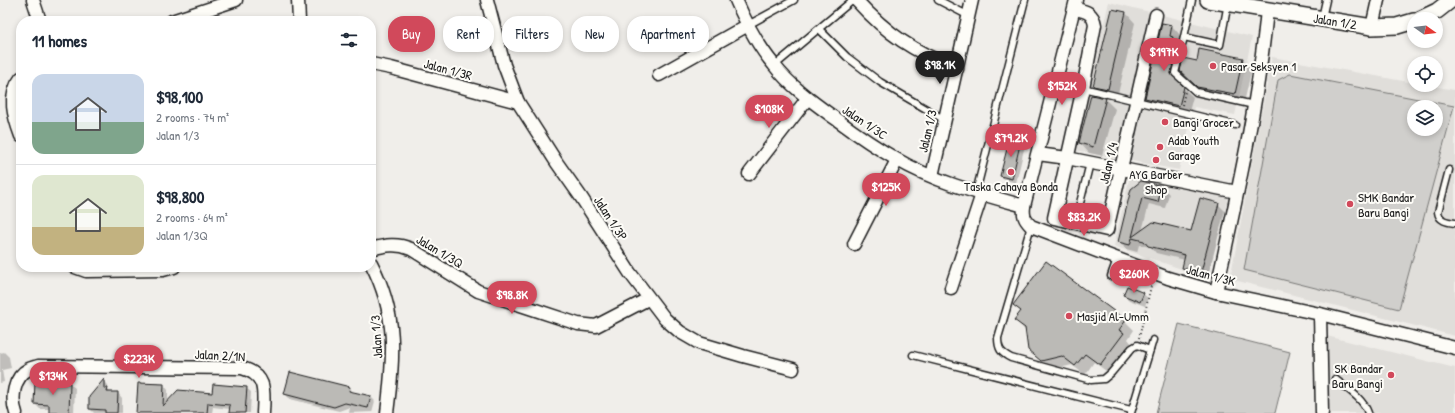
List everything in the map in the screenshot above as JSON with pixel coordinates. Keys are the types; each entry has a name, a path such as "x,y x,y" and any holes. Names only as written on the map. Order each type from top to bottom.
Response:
{"street":[{"path":"33,0 38,16"},
{"path":"187,16 236,0"},
{"path":"298,0 299,16"},
{"name":"Jalan 1/3P","path":"487,0 504,65 518,102 630,273 665,319 680,332 699,343 793,369"},
{"name":"Jalan 1/3C","path":"736,0 748,25 774,66 807,98 856,134 897,160 932,176 979,193 1024,206"},
{"path":"856,0 875,21 902,42 929,58 956,69"},
{"name":"Jalan 1/3","path":"932,176 972,0"},
{"name":"Jalan 1/2","path":"1208,0 1271,7 1321,20 1372,27 1397,26 1407,23"},
{"path":"1372,27 1378,0"},
{"path":"1435,12 1451,0"},
{"path":"1030,226 1025,220 1024,206 1038,154 1073,3"},
{"name":"Jalan 1/4","path":"1073,3 1090,13 1093,16 1095,25 1083,88 1054,218 1107,230 1156,15"},
{"path":"1216,292 1254,105 1271,7"},
{"path":"659,75 748,25"},
{"name":"Jalan 1/3R","path":"376,65 518,102"},
{"path":"16,89 12,105 16,121"},
{"path":"749,174 807,98"},
{"path":"1038,154 1067,158 1237,192"},
{"path":"854,244 897,160"},
{"path":"952,288 979,193"},
{"name":"Jalan 1/3K","path":"1030,226 1168,278 1216,292 1320,314 1455,348"},
{"name":"Jalan 1/3Q","path":"376,247 383,245 402,245 411,249 478,291 578,324 596,326 648,298"},
{"name":"Jalan 1/3","path":"376,272 387,301 392,328 393,356 387,413"},
{"path":"1320,314 1322,413"},
{"name":"Jalan 2/1N","path":"16,413 13,404 16,382 28,369 38,366 242,368 250,370 262,383 264,394 263,413"}],"lane":[{"path":"748,25 794,0"},
{"path":"774,66 819,30 853,0"},
{"path":"938,0 969,16"},
{"path":"979,193 1025,0"},
{"path":"1192,0 1174,73 1196,92 1254,105"},
{"path":"1321,20 1326,0"},
{"path":"1184,37 1220,45 1228,3"},
{"path":"819,30 847,57 880,82 944,120"},
{"path":"1083,88 1235,125"},
{"path":"1075,223 1090,163"},
{"path":"1449,170 1438,216 1445,221 1455,223"},
{"path":"1030,226 998,338 998,346 1003,354 1011,358 1091,380 1104,378 1107,376 1117,367 1132,348 1137,345 1150,350"},
{"path":"1111,276 1117,259"},
{"path":"1130,280 1135,266"},
{"path":"913,355 1131,412 1153,340"},
{"path":"1335,378 1364,404 1368,413"}],"path":[{"path":"1180,112 1186,84"},
{"path":"1139,339 1152,283"}],"shaded area":[{"path":"1109,2 1252,37 1235,115 1194,107 1179,170 1074,150"},
{"name":"SMK Bandar Baru Bangi","path":"1272,57 1407,82 1407,92 1443,92 1443,88 1455,90 1455,336 1230,279"},
{"name":"SMK Bandar Baru Bangi","path":"1290,74 1423,100 1407,100 1407,136 1443,136 1443,104 1454,106 1399,309 1244,270 1278,80"},
{"path":"1130,176 1229,195 1208,278 1114,246"},
{"path":"1179,324 1290,352 1275,413 1156,413"},
{"name":"SK Bandar Baru Bangi","path":"1327,336 1455,368 1455,413 1329,413"}],"building":[{"path":"1112,9 1126,12 1108,89 1093,86"},
{"path":"1162,23 1172,25 1170,36 1173,37 1171,45 1176,46 1171,74 1184,87 1179,106 1145,98"},
{"name":"Pasar Seksyen 1","path":"1199,49 1243,58 1235,94 1197,87 1180,71 1183,58 1197,61"},
{"path":"1091,95 1106,98 1093,147 1079,143"},
{"path":"1010,137 1021,140 1012,179 1000,176"},
{"path":"1141,181 1162,186 1158,202 1142,198 1132,237 1153,222 1191,231 1200,198 1219,203 1201,272 1182,268 1185,255 1148,246 1144,241 1132,238 1130,245 1118,242 1131,189"},
{"name":"Masjid Al-Umm","path":"1046,261 1126,320 1119,330 1124,333 1100,365 1085,354 1075,366 1062,356 1041,361 1028,350 1025,328 1014,320 1021,311 1013,305"},
{"path":"1127,286 1144,293 1140,302 1123,295"},
{"path":"290,372 350,387 349,391 371,396 368,408 345,403 334,407 284,394"},
{"path":"104,379 104,388 108,388 107,392 118,392 117,413 105,413 105,410 89,409 89,397"},
{"path":"35,382 70,383 69,413 49,413 49,405 34,404"},
{"path":"138,383 164,384 163,406 178,390 212,393 213,384 247,387 245,413 229,413 230,405 208,403 207,413 136,413"}],"place":[{"name":"Pasar Seksyen 1","path":"1213,66"},
{"name":"Bangi Grocer","path":"1165,122"},
{"name":"Adab Youth Garage","path":"1160,147"},
{"name":"AYG Barber Shop","path":"1156,160"},
{"name":"Taska Cahaya Bonda","path":"1011,172"},
{"name":"SMK Bandar Baru Bangi","path":"1350,204"},
{"name":"Masjid Al-Umm","path":"1069,316"},
{"name":"SK Bandar Baru Bangi","path":"1391,375"}]}
